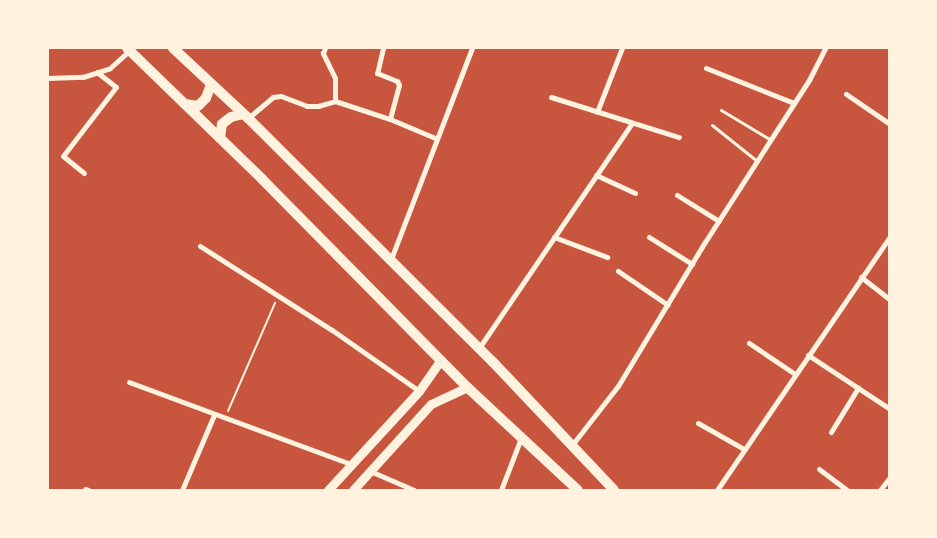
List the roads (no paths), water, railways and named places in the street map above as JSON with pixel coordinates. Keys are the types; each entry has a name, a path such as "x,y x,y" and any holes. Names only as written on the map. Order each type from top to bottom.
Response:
{"main road":[{"path":"173,48 245,116 479,348 549,420 571,447 614,490"},
{"path":"129,49 467,387 578,490"},
{"path":"186,104 198,106 206,98 211,84"},
{"path":"220,138 222,124 231,116 245,116"}],"street":[{"path":"325,48 324,53 335,78 335,101"},
{"path":"383,48 377,73 397,81 399,85 390,119"},
{"path":"391,260 435,138 472,48"},
{"path":"597,112 622,48"},
{"path":"571,447 618,386 692,264 794,103 825,48"},
{"path":"48,78 83,77 110,68 129,49"},
{"path":"706,68 794,103"},
{"path":"84,173 63,156 116,88 97,72"},
{"path":"846,94 890,124"},
{"path":"245,116 273,97 281,96 312,106 335,101 390,119 435,138"},
{"path":"551,96 679,137"},
{"path":"479,348 632,122"},
{"path":"596,175 635,193"},
{"path":"676,195 719,221"},
{"path":"717,490 890,236"},
{"path":"554,237 607,257"},
{"path":"649,238 692,264"},
{"path":"200,246 419,391"},
{"path":"618,271 668,304"},
{"path":"861,277 890,300"},
{"path":"749,343 795,374"},
{"path":"808,355 890,409"},
{"path":"328,490 419,391 441,360"},
{"path":"129,382 224,419 352,465"},
{"path":"353,490 431,404 467,387"},
{"path":"831,432 858,388"},
{"path":"182,490 214,415"},
{"path":"698,423 744,449"},
{"path":"501,490 521,438"},
{"path":"819,469 847,490"},
{"path":"370,471 414,490"},
{"path":"880,490 890,476"}],"lane":[{"path":"721,110 771,140"},
{"path":"712,124 757,162"}]}
